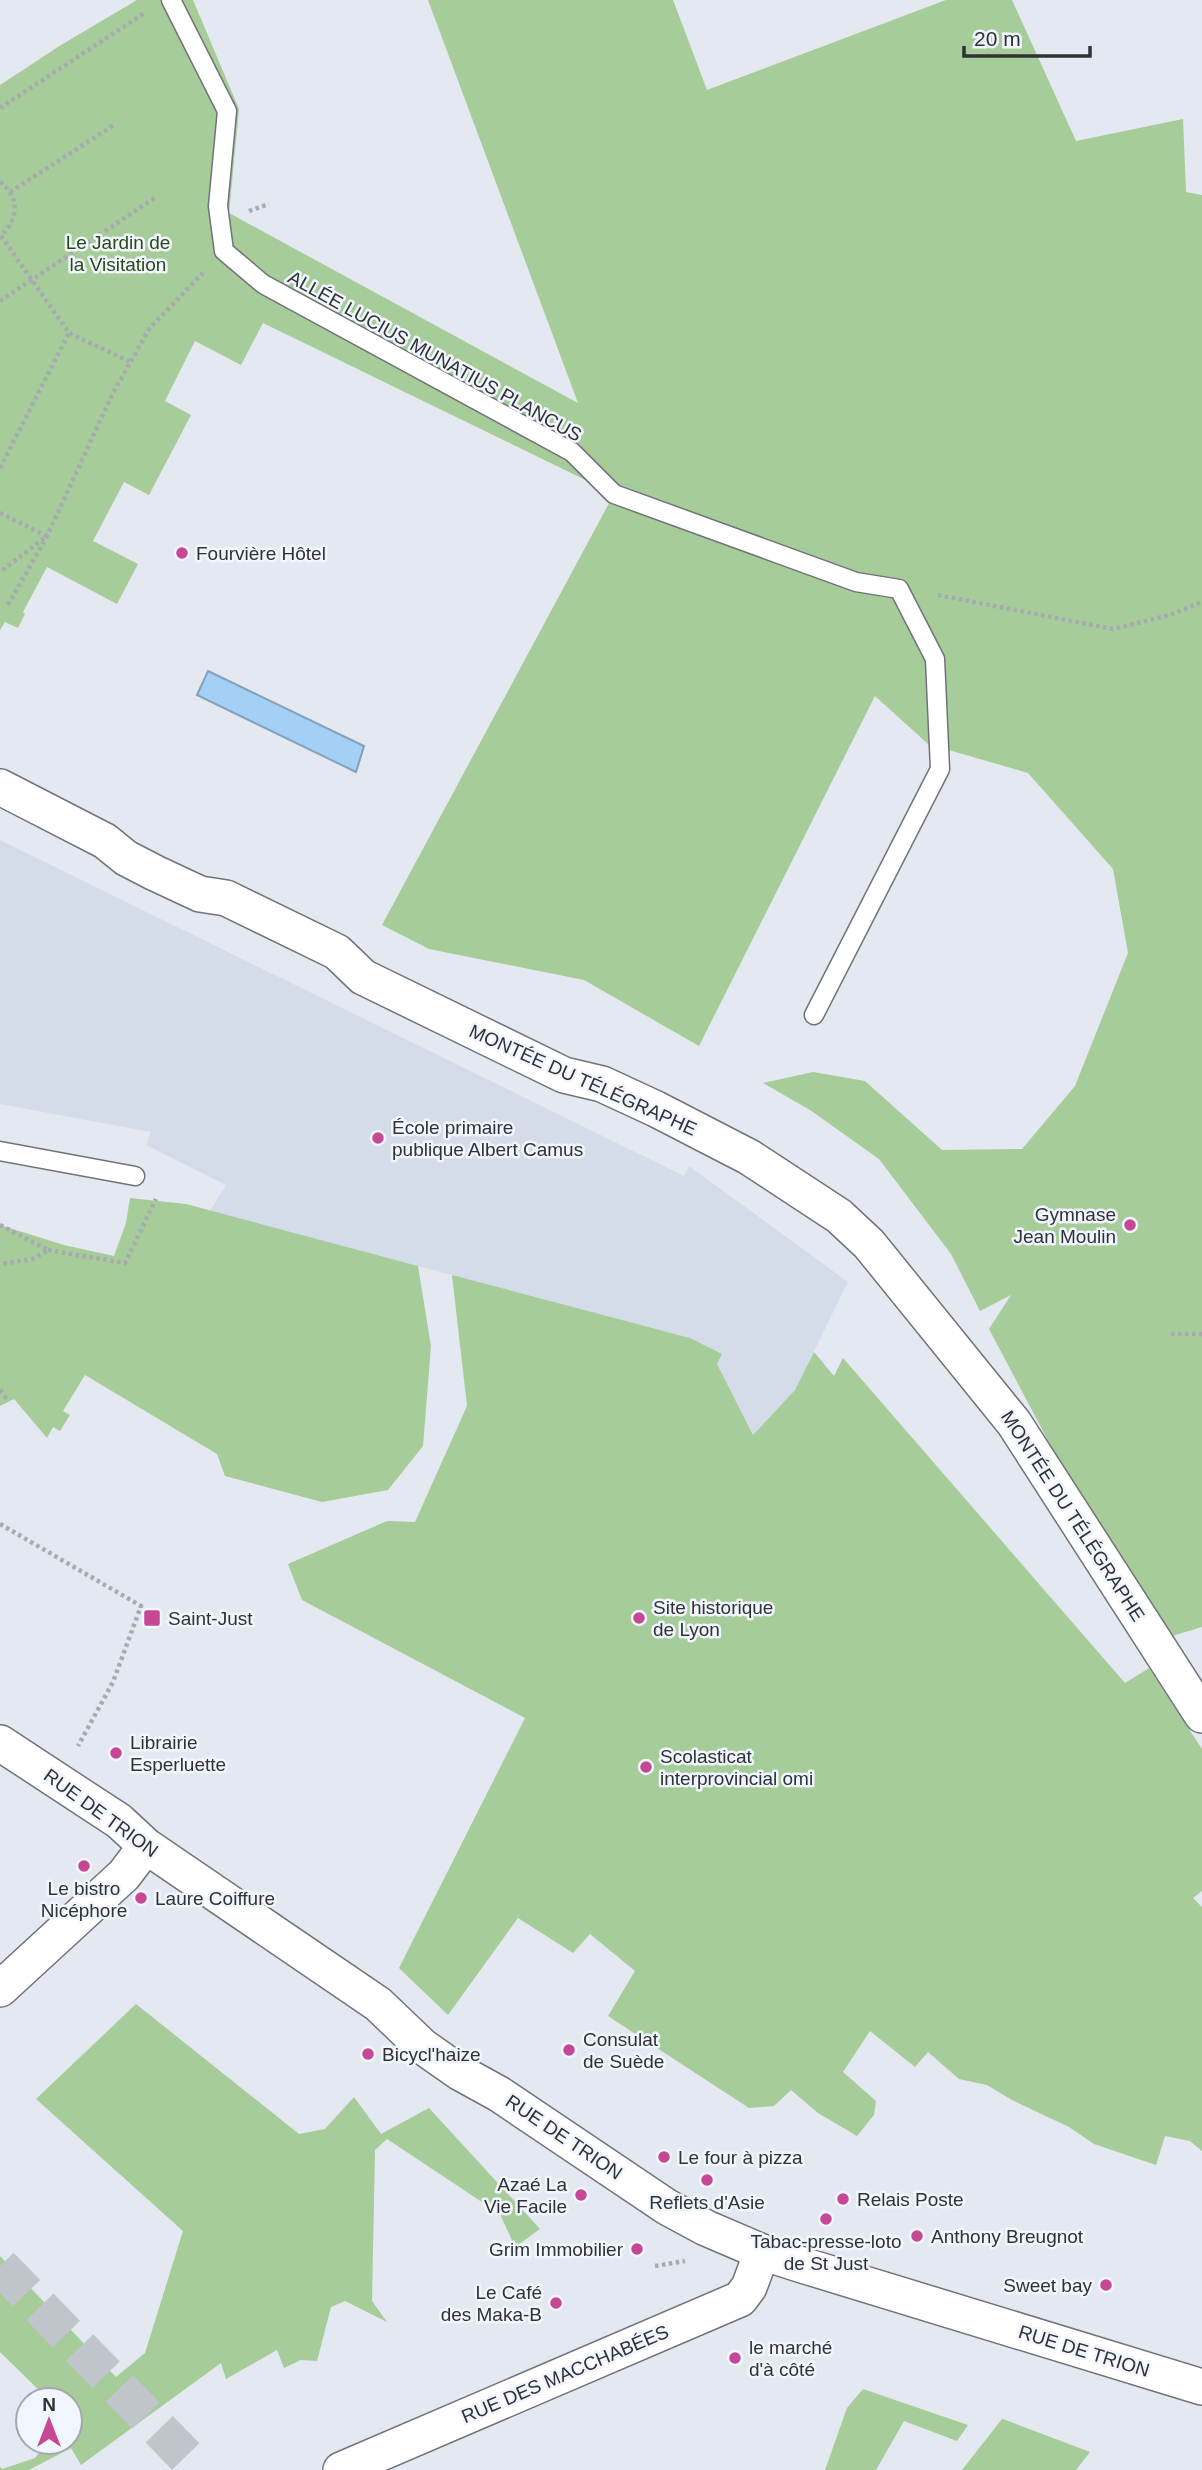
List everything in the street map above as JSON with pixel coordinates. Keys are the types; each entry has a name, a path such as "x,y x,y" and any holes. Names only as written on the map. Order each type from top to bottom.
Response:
{"street":[{"name":"MONTÉE DU TÉLÉGRAPHE","path":"0,787 105,841 126,858 155,873 200,894 226,898 337,952 363,977 564,1075 601,1084 656,1109 749,1157 839,1216 869,1244 1014,1423 1202,1715"},
{"name":"RUE DE TRION","path":"0,1743 119,1821 146,1846 378,2004 422,2046 459,2073 499,2094 667,2207 706,2228 762,2252 1202,2387"},
{"path":"0,1989 124,1875 146,1846"},
{"name":"RUE DES MACCHABÉES","path":"341,2470 740,2300 749,2287 762,2252"}],"lane":[{"path":"171,0 227,111 218,206 224,251"},
{"name":"ALLÉE LUCIUS MUNATIUS PLANCUS","path":"224,251 263,284 572,452 614,494 856,582 899,589"},
{"path":"814,1015 940,769 935,659 899,589"},
{"path":"0,1151 135,1176"}],"path":[{"path":"0,107 154,7"},
{"path":"10,192 114,125"},
{"path":"0,183 15,201 14,220 1,236 69,333 131,362"},
{"path":"0,301 156,197"},
{"path":"8,605 47,536 111,397 149,329 224,251"},
{"path":"0,468 69,333"},
{"path":"0,513 47,536"},
{"path":"0,572 47,536"},
{"path":"899,589 1113,629 1170,615 1202,602"},
{"path":"0,1225 48,1250 125,1264 160,1190 135,1176"},
{"path":"0,1264 33,1259 48,1250"},
{"path":"1171,1334 1202,1334"},
{"path":"0,1390 7,1399"},
{"path":"0,1524 141,1606 113,1682 78,1748"},
{"path":"655,2266 675,2264"}],"shaded area":[{"name":"École primaire publique Albert Camus","path":"0,840 684,1176 689,1166 848,1282 795,1390 753,1435 717,1364 690,1338 210,1211 226,1185 146,1145 151,1132 0,1104"}],"green space":[{"name":"Le Jardin de la Visitation","path":"137,0 193,0 239,109 229,213 578,403 428,0 673,0 707,90 946,0 1012,0 1076,141 1183,119 1186,192 1202,195 1202,1627 1172,1636 1062,1467 989,1329 1011,1295 980,1311 951,1254 879,1159 810,1110 763,1083 813,1072 865,1081 942,1150 1022,1149 1075,1086 1128,953 1113,869 1028,773 928,744 875,696 699,1046 584,980 429,949 382,925 614,494 263,323 241,365 195,341 165,401 191,415 149,495 124,482 93,541 138,564 117,604 47,567 23,612 25,614 18,628 5,622 0,630 0,85"},
{"path":"130,1198 186,1204 418,1266 431,1346 423,1446 388,1490 322,1502 225,1476 217,1454 85,1375 63,1411 70,1415 60,1431 53,1427 47,1438 14,1399 0,1406 0,1225 64,1245 114,1256 126,1223"},
{"path":"452,1275 690,1338 722,1354 717,1364 753,1435 795,1390 814,1352 834,1376 843,1358 1125,1683 1149,1668 1202,1749 1202,1891 1193,1898 1202,1907 1202,2151 1190,2141 1165,2136 1156,2165 1094,2144 1069,2127 987,2085 959,2079 928,2052 915,2067 870,2031 843,2072 876,2101 874,2115 857,2136 818,2113 791,2090 774,2106 749,2108 608,2016 635,1971 590,1934 573,1953 518,1918 448,2015 399,1968 525,1718 302,1600 288,1564 387,1521 415,1522 467,1406"},
{"path":"136,2004 299,2134 325,2129 354,2097 381,2134 429,2108 540,2229 515,2247 500,2214 387,2139 375,2150 372,2301 387,2322 345,2301 331,2307 317,2361 301,2360 284,2368 277,2350 226,2379 221,2363 81,2465 76,2456 84,2456 84,2386 35,2386 0,2352 0,2256 116,2377 145,2353 183,2231 36,2099"},
{"path":"863,2389 968,2425 957,2441 904,2421 876,2470 825,2470 847,2408"},
{"path":"1002,2419 1090,2452 1076,2470 962,2470"},
{"path":"56,2456 29,2470 0,2470 0,2467 2,2469 35,2458"}],"water":[{"path":"208,671 364,746 356,772 197,695"}],"tunnel":[{"path":"0,2266 199,2470"}],"place":[{"name":"Fourvière Hôtel","path":"182,553"},
{"name":"École primaire publique Albert Camus","path":"378,1138"},
{"name":"Gymnase Jean Moulin","path":"1130,1225"},
{"name":"Saint-Just","path":"152,1618"},
{"name":"Site historique de Lyon","path":"639,1618"},
{"name":"Librairie Esperluette","path":"116,1753"},
{"name":"Scolasticat interprovincial omi","path":"646,1767"},
{"name":"Le bistro Nicéphore","path":"84,1866"},
{"name":"Laure Coiffure","path":"141,1898"},
{"name":"Consulat de Suède","path":"569,2050"},
{"name":"Bicycl'haize","path":"368,2054"},
{"name":"Le four à pizza","path":"664,2157"},
{"name":"Reflets d'Asie","path":"707,2180"},
{"name":"Azaé La Vie Facile","path":"581,2195"},
{"name":"Relais Poste","path":"843,2199"},
{"name":"Tabac-presse-loto de St Just","path":"826,2219"},
{"name":"Anthony Breugnot","path":"917,2236"},
{"name":"Grim Immobilier","path":"637,2249"},
{"name":"Sweet bay","path":"1106,2285"},
{"name":"Le Café des Maka-B","path":"556,2303"},
{"name":"le marché d'à côté","path":"735,2358"}]}
